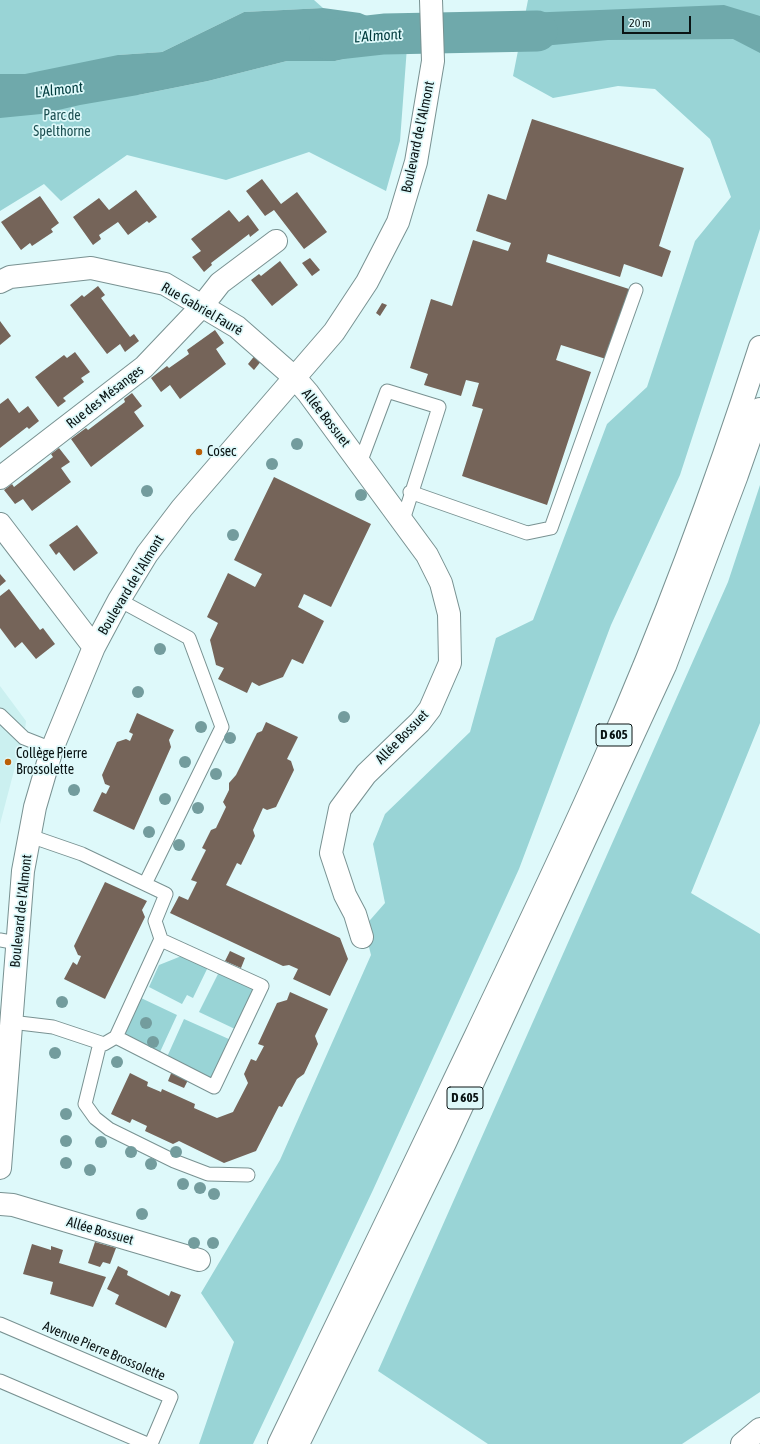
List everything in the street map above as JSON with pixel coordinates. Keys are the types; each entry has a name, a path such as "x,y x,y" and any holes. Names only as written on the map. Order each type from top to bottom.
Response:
{"street":[{"name":"Boulevard de l'Almont","path":"0,1168 11,1022 9,942 35,808 52,749 94,647 119,600 147,554 182,508 334,332 367,282 398,222 416,162 433,62 432,3"},
{"name":"Rue des Mésanges","path":"0,478 144,367 202,306 220,283 276,241"},
{"name":"Rue Gabriel Fauré","path":"0,282 10,277 91,268 165,284 237,327 294,378"},
{"name":"D 605","path":"279,1444 537,907 604,759 654,642 698,528 731,437 760,347"},
{"name":"Allée Bossuet","path":"294,378 308,393 403,520 427,555 441,582 449,614 450,663 430,709 420,722 366,774 340,809 331,853 344,895 355,914 362,937"},
{"name":"D 605","path":"298,1444 444,1143 658,680 690,601 760,409"},
{"path":"0,524 94,647"},
{"name":"Allée Bossuet","path":"0,1204 13,1205 199,1260"},
{"path":"742,1444 760,1429"}],"lane":[{"path":"410,492 527,533 551,528 636,290"},
{"path":"360,463 387,390 439,407 410,492 403,520"},
{"path":"119,600 189,638 222,727 145,884"},
{"path":"0,714 24,738 52,749"},
{"path":"11,1022 53,1027 104,1044 116,1037 161,940 156,921 166,894 82,854 30,836"},
{"path":"116,1037 214,1087 262,986 161,940"},
{"path":"100,1043 85,1104 95,1118 109,1128 137,1143 208,1174 248,1175"},
{"name":"Avenue Pierre Brossolette","path":"0,1324 171,1397 151,1444"},
{"path":"0,1381 147,1444"}],"shaded area":[{"name":"Collège Pierre Brossolette","path":"0,686 26,721 24,738 0,824"}],"green space":[{"name":"Parc de Spelthorne","path":"0,0 314,0 323,8 244,12 162,52 118,55 138,95 208,81 287,61 335,61 385,49 407,47 400,141 386,191 309,152 226,180 127,155 61,201 44,184 0,211"},
{"path":"528,0 760,0 760,229 680,475 611,625 519,869 373,1190 253,1444 199,1444 234,1342 201,1293 280,1160 371,955 364,927 385,903 373,844 385,814 470,732 496,638 533,620 607,424 647,387 695,241 731,197 710,139 655,89 618,86 553,98 513,76"},
{"path":"760,485 760,723 691,893 760,934 760,1392 682,1444 488,1444 378,1371 728,582"},
{"path":"184,955 208,967 193,998 187,995 182,1004 149,987 159,965"},
{"path":"219,972 255,989 235,1029 199,1012"},
{"path":"141,998 177,1015 160,1052 124,1035"},
{"path":"184,1019 231,1040 213,1079 167,1057"}],"water":[{"path":"724,5 760,16 760,53 733,39 608,40 542,46 503,40 483,41 477,23 500,14"},
{"path":"323,8 360,13 386,24 385,49 335,61 287,61 208,81 138,95 80,105 41,114 0,118 0,74 25,74 118,55 162,52 244,12"}],"building":[{"path":"532,119 684,168 659,246 671,251 662,277 624,264 620,277 548,254 546,262 629,289 606,359 561,345 556,360 591,372 547,505 462,476 483,409 472,406 479,383 466,380 461,396 424,385 428,374 410,368 431,299 452,306 473,240 508,251 511,243 476,231 488,194 506,200"},
{"path":"262,179 281,204 297,192 327,232 304,249 274,210 265,216 246,191"},
{"path":"136,190 157,217 149,223 147,221 128,235 118,222 99,235 101,239 93,245 73,217 99,198 109,210"},
{"path":"40,196 59,223 51,229 53,232 32,246 30,243 21,250 1,222"},
{"path":"229,210 239,222 248,215 259,230 250,237 249,234 211,263 212,265 204,272 192,257 201,251 191,239"},
{"path":"310,258 320,270 312,276 302,263"},
{"path":"280,261 298,285 272,306 251,280 259,274 261,276"},
{"path":"98,286 105,295 101,298 130,337 134,334 139,341 125,352 120,344 107,354 70,305 82,295 84,297"},
{"path":"382,303 387,305 380,316 376,313"},
{"path":"0,321 11,336 0,345"},
{"path":"215,330 224,343 216,349 226,364 180,399 170,385 161,392 151,378 167,366 169,368 189,354 187,350"},
{"path":"75,352 90,372 81,378 84,382 63,398 66,401 58,407 35,377 64,355 67,358"},
{"path":"256,354 262,360 254,370 248,364"},
{"path":"132,393 142,406 134,412 144,426 91,467 71,439 86,428 88,430 125,402 124,399"},
{"path":"8,398 19,413 28,406 39,421 29,429 27,427 0,448 0,404"},
{"path":"59,448 70,462 61,468 71,482 32,511 23,499 15,504 4,490 12,484 14,487 53,457 51,454"},
{"path":"274,477 371,524 331,607 304,594 298,607 324,621 303,664 292,659 283,677 259,686 252,682 247,693 218,679 224,668 216,665 210,640 218,623 207,617 228,573 255,587 262,574 234,560"},
{"path":"77,525 98,553 74,571 59,552 56,555 49,545"},
{"path":"0,574 6,581 0,586"},
{"path":"9,589 40,630 43,628 55,644 36,659 22,642 15,648 0,628 0,596"},
{"path":"137,713 174,730 169,740 171,747 134,830 93,811 102,792 106,794 110,786 105,784 102,775 117,742 126,739 130,741 133,734 129,732"},
{"path":"266,722 298,737 287,759 291,761 294,770 276,807 267,810 263,808 253,830 255,836 241,865 237,863 226,885 340,938 348,959 330,996 293,979 298,969 289,965 283,966 170,913 179,896 188,900 197,882 191,880 206,850 202,848 211,830 216,828 226,807 223,802 229,790 229,783 236,775 257,733 262,731"},
{"path":"105,882 147,901 142,910 145,917 105,999 64,979 73,962 77,965 81,956 78,955 74,946"},
{"path":"230,951 245,958 241,968 225,961"},
{"path":"290,992 328,1009 315,1036 318,1044 304,1074 297,1079 282,1107 279,1106 256,1151 224,1163 179,1141 173,1144 145,1131 147,1126 132,1119 130,1123 111,1114 130,1073 148,1082 147,1086 161,1092 162,1089 195,1104 194,1108 217,1118 233,1112 248,1083 244,1074 251,1059 256,1061 264,1046 258,1044 277,1003 287,1000"},
{"path":"172,1071 189,1078 184,1088 168,1081"},
{"path":"95,1242 116,1248 110,1264 103,1262 100,1267 88,1263"},
{"path":"32,1244 51,1250 51,1246 63,1250 59,1263 106,1277 93,1307 50,1294 53,1282 23,1274"},
{"path":"118,1266 128,1271 127,1275 169,1296 171,1291 181,1295 166,1328 115,1304 119,1295 107,1289"}],"waterway":[{"name":"L'Almont","path":"330,40 384,34 537,31"}],"place":[{"name":"Cosec","path":"199,452"},
{"name":"Collège Pierre Brossolette","path":"8,762"}]}
